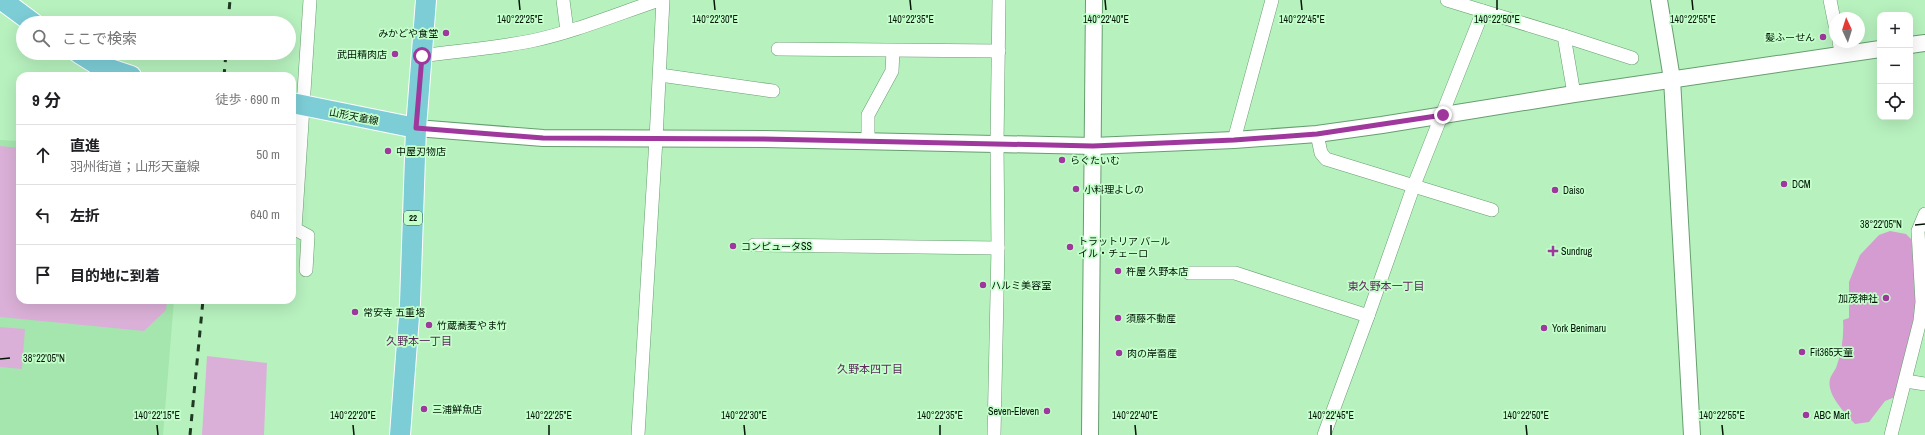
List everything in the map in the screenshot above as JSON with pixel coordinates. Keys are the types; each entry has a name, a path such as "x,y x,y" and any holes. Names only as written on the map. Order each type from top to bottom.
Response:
{"main road":[{"path":"2,0 24,16"},
{"name":"22","path":"400,435 410,303 416,128 426,0"},
{"path":"89,60 98,66 118,72"},
{"name":"山形天童線","path":"298,104 416,128"}],"street":[{"path":"296,167 298,104 310,0"},
{"path":"564,0 566,32"},
{"path":"422,56 532,41 566,32 659,0"},
{"path":"638,435 660,75 663,0"},
{"path":"994,435 998,248 997,144 999,0"},
{"path":"1090,435 1094,0"},
{"path":"1234,140 1272,0"},
{"path":"1447,0 1479,6 1632,58"},
{"path":"1659,0 1672,79 1692,435"},
{"path":"1830,0 1832,12"},
{"path":"1324,435 1414,185 1443,115 1479,6"},
{"path":"1564,36 1574,94"},
{"path":"1913,45 1925,43"},
{"path":"416,128 543,138 1093,146 1234,140 1317,134 1443,115 1672,79 1840,48 1877,49"},
{"path":"778,49 999,51"},
{"path":"868,142 868,115 892,71 893,51"},
{"path":"660,75 772,91"},
{"path":"1317,134 1321,153 1326,159 1492,210"},
{"path":"1891,435 1906,381 1920,321 1922,302 1922,232 1925,214"},
{"path":"296,231 308,236 306,270"},
{"path":"754,245 998,248"},
{"path":"1189,273 1235,273 1368,316"},
{"path":"1906,381 1925,384"}],"shaded area":[{"path":"0,140 16,141 16,304 174,304 163,435 0,435"},
{"path":"0,146 16,148 16,304 167,304 166,310 144,331 0,317"},
{"path":"1890,231 1906,234 1911,239 1916,273 1917,305 1895,397 1885,401 1869,422 1855,424 1842,410 1834,398 1831,391 1830,379 1836,368 1841,350 1843,320 1849,318 1849,282 1860,255 1879,235"},
{"path":"0,327 25,329 22,369 0,367"},
{"path":"207,356 267,363 264,435 202,435"}],"railway":[{"path":"229,16 230,0"},
{"path":"224,72 225,60"},
{"path":"190,435 203,304"}],"place":[{"name":"みかどや食堂","path":"446,33"},
{"name":"髪ふーせん","path":"1823,37"},
{"name":"武田精肉店","path":"395,54"},
{"name":"中屋刃物店","path":"388,151"},
{"name":"らぐたいむ","path":"1062,160"},
{"name":"DCM","path":"1784,184"},
{"name":"小料理よしの","path":"1076,189"},
{"name":"Daiso","path":"1555,190"},
{"name":"コンピュータSS","path":"733,246"},
{"name":"トラットリア バール イル・チェーロ","path":"1070,247"},
{"name":"Sundrug","path":"1553,251"},
{"name":"杵屋 久野本店","path":"1118,271"},
{"name":"ハルミ美容室","path":"983,285"},
{"name":"加茂神社","path":"1886,298"},
{"name":"常安寺 五重塔","path":"355,312"},
{"name":"須藤不動産","path":"1118,318"},
{"name":"竹蔵蕎麦やま竹","path":"429,325"},
{"name":"York Benimaru","path":"1544,328"},
{"name":"Fit365天童","path":"1802,352"},
{"name":"肉の岸畜産","path":"1119,353"},
{"name":"三浦鮮魚店","path":"424,409"},
{"name":"Seven-Eleven","path":"1047,411"},
{"name":"ABC Mart","path":"1806,415"}],"district":[{"name":"東久野本一丁目","path":"1386,286"},
{"name":"久野本一丁目","path":"419,341"},
{"name":"久野本四丁目","path":"870,369"}],"route":[{"path":"422,56 416,128 543,138 764,139 1093,146 1234,140 1317,134 1443,115"}]}
